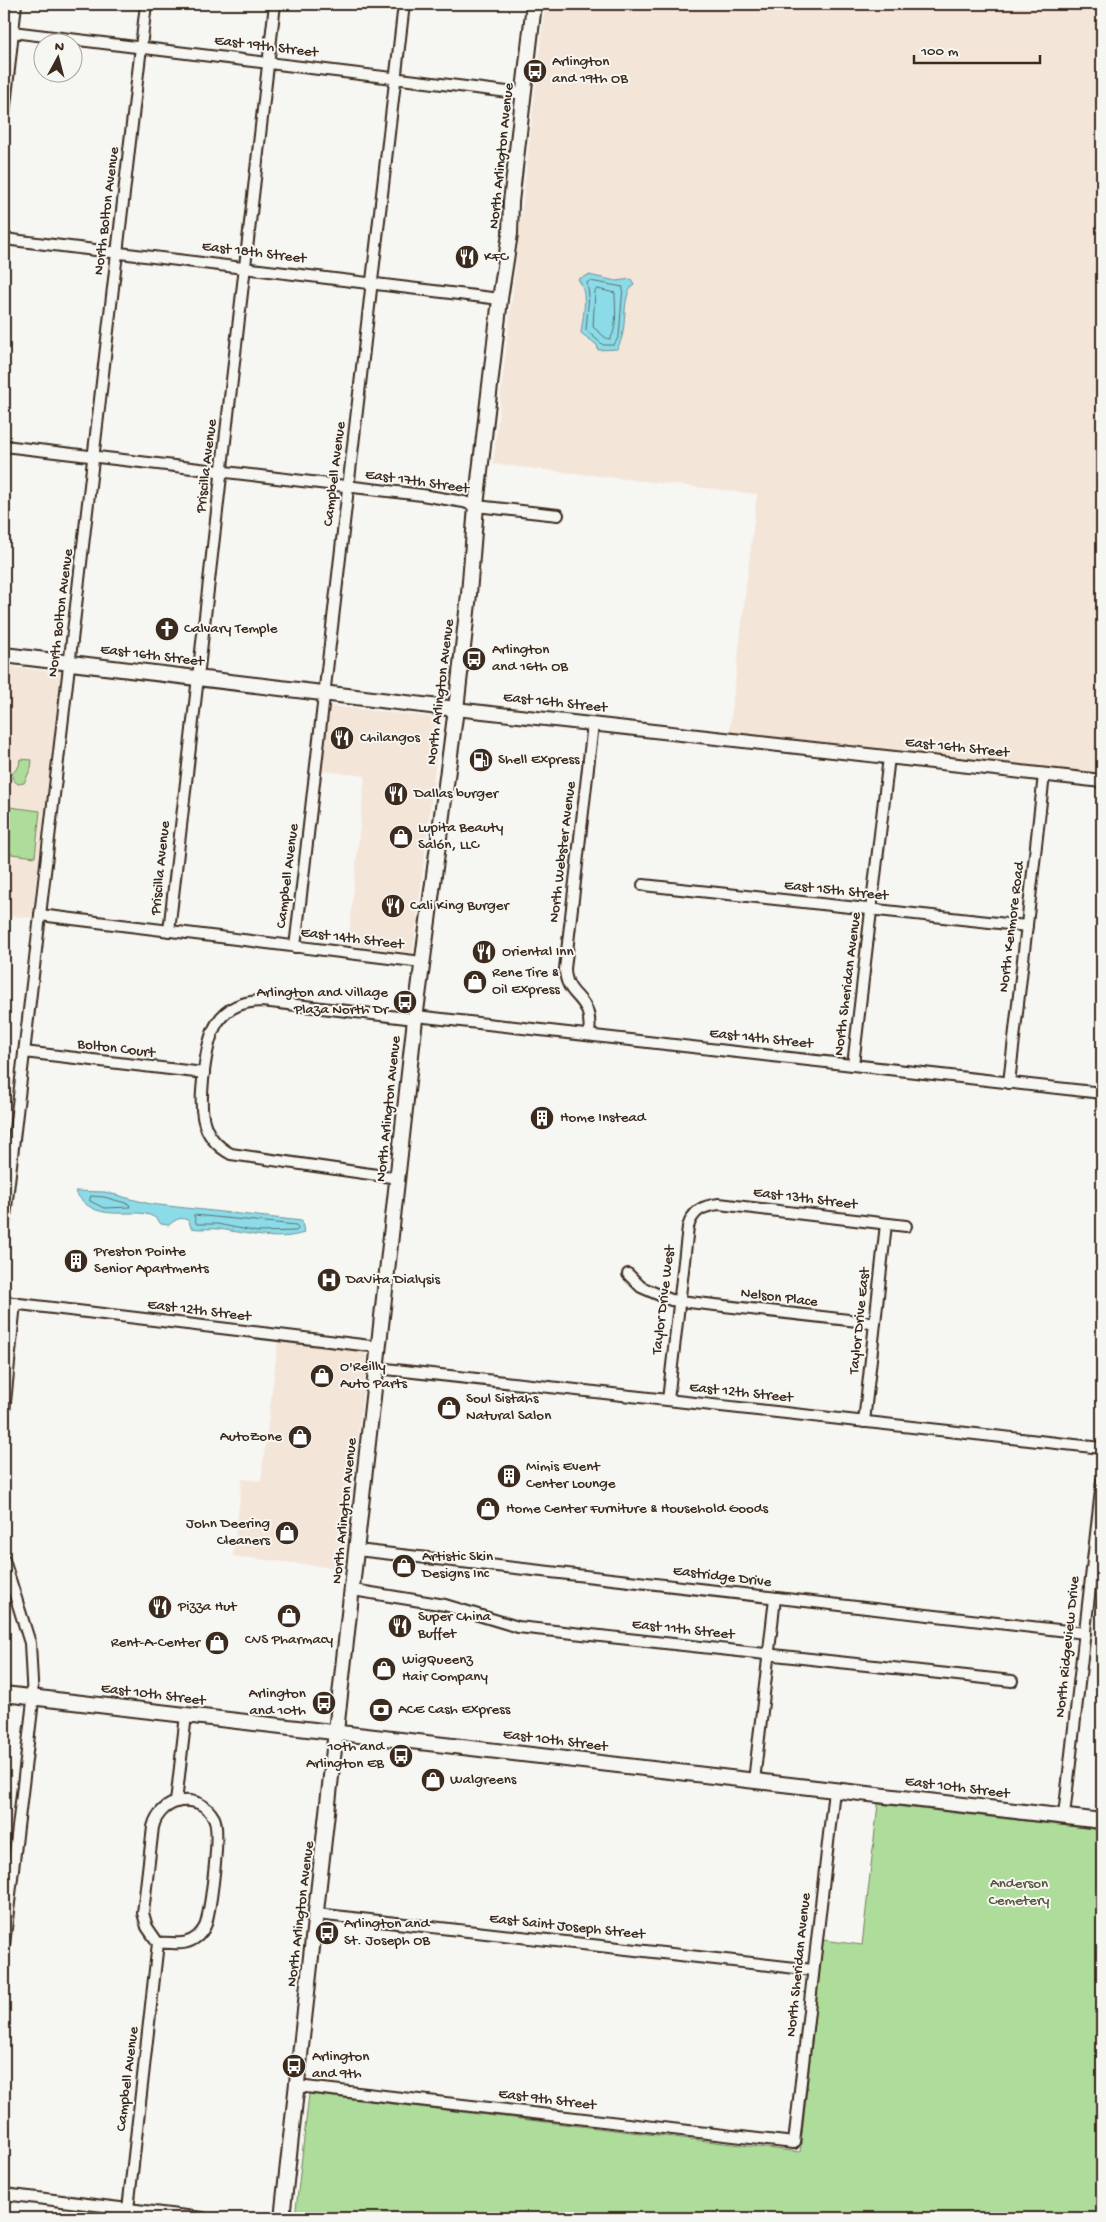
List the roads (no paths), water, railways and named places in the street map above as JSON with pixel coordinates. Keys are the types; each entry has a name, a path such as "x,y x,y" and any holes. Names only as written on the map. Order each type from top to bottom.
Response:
{"main road":[{"name":"North Arlington Avenue","path":"282,2218 338,1733 356,1550 422,962 456,709 469,594 476,506 500,299 510,234 511,202 534,4"},
{"name":"East 16th Street","path":"4,655 456,709"},
{"name":"East 10th Street","path":"4,1694 1102,1821"}],"street":[{"path":"4,115 8,32 16,4"},
{"name":"North Bolton Avenue","path":"4,1225 146,4"},
{"name":"Priscilla Avenue","path":"169,931 275,4"},
{"name":"Campbell Avenue","path":"295,947 404,4"},
{"name":"East 19th Street","path":"8,32 524,94"},
{"name":"East 18th Street","path":"4,239 372,282 500,299"},
{"name":"East 17th Street","path":"4,446 430,497 464,502 476,506 558,515"},
{"name":"East 16th Street","path":"456,709 1102,781"},
{"name":"North Webster Avenue","path":"589,1035 590,1014 584,1001 570,988 565,969 593,724"},
{"name":"North Sheridan Avenue","path":"853,1065 889,757"},
{"name":"North Kenmore Road","path":"1009,1082 1044,774"},
{"name":"East 15th Street","path":"643,885 1027,926"},
{"name":"East 14th Street","path":"40,915 422,962"},
{"name":"East 14th Street","path":"398,1178 242,1158 228,1152 213,1140 203,1123 200,1108 208,1042 213,1028 226,1013 243,1003 262,1001 589,1035 1102,1093"},
{"name":"Bolton Court","path":"24,1052 204,1073"},
{"name":"East 13th Street","path":"701,1207 719,1204 906,1226"},
{"name":"Taylor Drive West","path":"668,1400 688,1227 694,1215 701,1207"},
{"name":"Taylor Drive East","path":"864,1422 886,1224"},
{"name":"Nelson Place","path":"628,1274 641,1288 665,1298 679,1301 875,1323"},
{"path":"4,1299 15,1303 4,1412"},
{"name":"East 12th Street","path":"15,1303 379,1347"},
{"name":"East 12th Street","path":"377,1368 1102,1448"},
{"name":"North Ridgeview Drive","path":"1064,1816 1085,1633 1098,1561 1102,1481"},
{"name":"Eastridge Drive","path":"356,1550 1085,1633"},
{"path":"4,1560 30,1643 32,1697 8,1873 4,1945"},
{"name":"East 11th Street","path":"353,1590 445,1605 518,1627 1012,1681"},
{"path":"754,1781 775,1598"},
{"path":"176,1802 186,1715"},
{"name":"North Sheridan Avenue","path":"794,2143 834,1790"},
{"path":"188,1800 203,1806 215,1821 217,1837 209,1906 204,1927 194,1939 183,1944 158,1943 147,1927 143,1913 153,1826 162,1809 176,1802 188,1800"},
{"name":"East Saint Joseph Street","path":"317,1914 813,1970"},
{"name":"Campbell Avenue","path":"127,2214 158,1943"},
{"name":"East 9th Street","path":"297,2086 794,2143"},
{"path":"4,2194 127,2214 203,2218"}],"water":[{"path":"589,275 616,281 631,279 634,284 629,290 625,306 623,332 617,349 598,350 597,345 581,333 584,298 578,279"},
{"path":"75,1191 105,1192 150,1204 302,1221 304,1233 293,1236 272,1237 219,1229 194,1229 191,1228 189,1221 181,1218 169,1225 161,1224 154,1217 144,1214 108,1213 96,1210 85,1203"}],"place":[{"name":"Arlington and 19th OB","path":"535,71"},
{"name":"KFC","path":"467,257"},
{"name":"Calvary Temple","path":"167,629"},
{"name":"Arlington and 16th OB","path":"474,659"},
{"name":"Chilangos","path":"342,738"},
{"name":"Shell Express","path":"481,760"},
{"name":"Dallas burger","path":"396,794"},
{"name":"Lupita Beauty Salón, LLC","path":"401,837"},
{"name":"Cali King Burger","path":"393,906"},
{"name":"Oriental Inn","path":"484,952"},
{"name":"Rene Tire & Oil Express","path":"475,982"},
{"name":"Arlington and Village Plaza North Dr","path":"405,1002"},
{"name":"Home Instead","path":"542,1118"},
{"name":"Preston Pointe Senior Apartments","path":"76,1261"},
{"name":"DaVita Dialysis","path":"329,1280"},
{"name":"O'Reilly Auto Parts","path":"322,1376"},
{"name":"Soul Sistahs Natural Salon","path":"449,1408"},
{"name":"AutoZone","path":"300,1437"},
{"name":"Mimis Event Center Lounge","path":"509,1476"},
{"name":"Home Center Furniture & Household Goods","path":"488,1509"},
{"name":"John Deering Cleaners","path":"287,1533"},
{"name":"Artistic Skin Designs Inc","path":"404,1566"},
{"name":"Pizza Hut","path":"160,1607"},
{"name":"CVS Pharmacy","path":"289,1616"},
{"name":"Super China Buffet","path":"400,1626"},
{"name":"Rent-A-Center","path":"217,1643"},
{"name":"WigQueenz Hair Company","path":"384,1669"},
{"name":"Arlington and 10th","path":"324,1703"},
{"name":"ACE Cash Express","path":"381,1710"},
{"name":"10th and Arlington EB","path":"401,1756"},
{"name":"Walgreens","path":"433,1780"},
{"name":"Arlington and St. Joseph OB","path":"327,1933"},
{"name":"Arlington and 9th","path":"294,2066"}],"park label":[{"name":"Anderson Cemetery","path":"1019,1892"}]}
